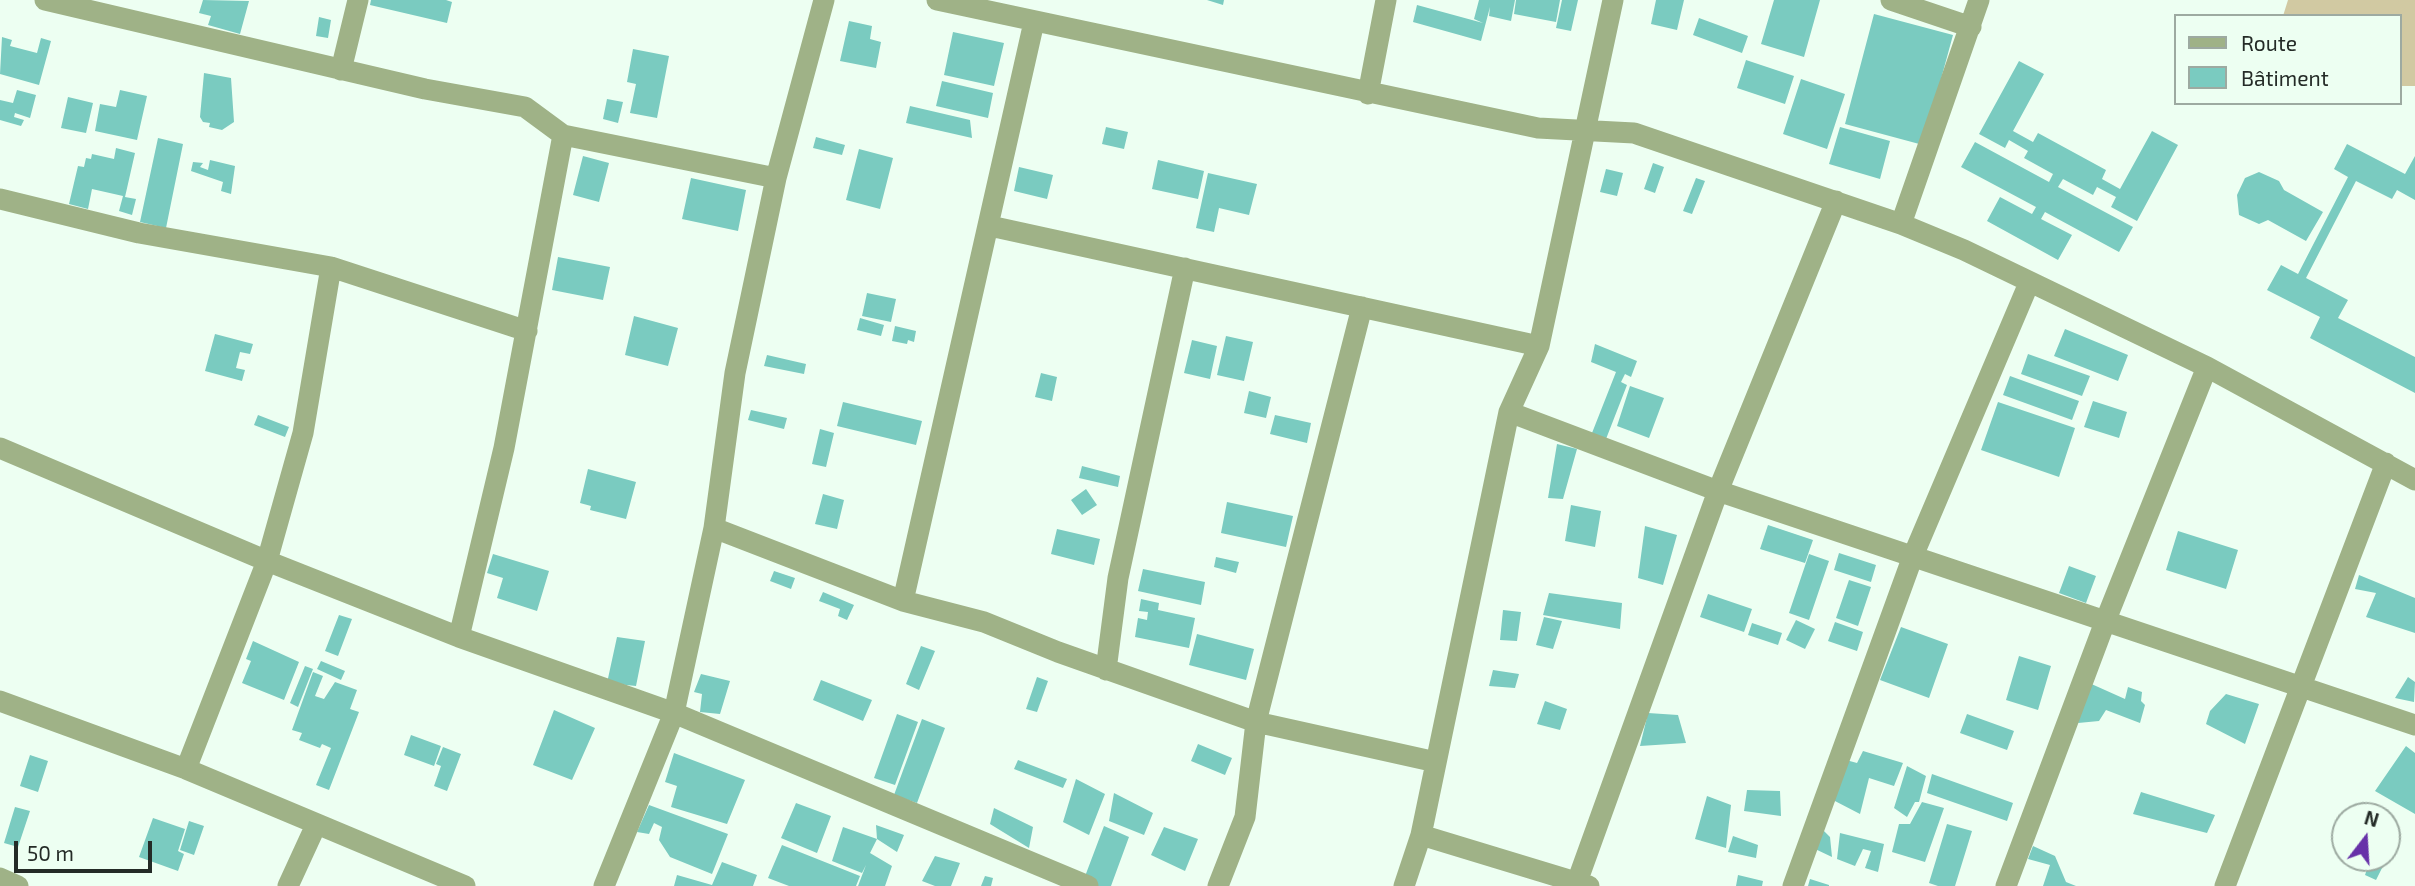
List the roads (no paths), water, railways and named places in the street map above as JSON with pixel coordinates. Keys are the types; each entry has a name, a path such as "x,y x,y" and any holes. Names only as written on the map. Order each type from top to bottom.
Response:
{"street":[{"path":"45,0 341,70 525,107 563,135 776,178"},
{"path":"341,70 358,0"},
{"path":"604,886 674,713 714,528 736,373 776,178 824,0"},
{"path":"937,0 1368,94 1538,128 1634,133 1901,224 2207,367 2415,480"},
{"path":"1368,94 1386,0"},
{"path":"1404,886 1420,835 1509,412 1539,346 1583,130 1613,0"},
{"path":"1891,0 1971,27"},
{"path":"1901,224 1979,0"},
{"path":"903,601 990,226 1034,22"},
{"path":"459,637 504,448 563,135"},
{"path":"0,199 139,233 331,267 527,331"},
{"path":"1420,835 1583,884 1718,491 1836,201"},
{"path":"990,226 1539,346"},
{"path":"186,769 267,561 303,433 331,267"},
{"path":"1106,670 1118,578 1185,268"},
{"path":"1793,886 1913,556 2029,283"},
{"path":"1218,886 1245,817 1256,722 1362,307"},
{"path":"2006,886 2105,622 2207,367"},
{"path":"1509,412 1718,491 2415,725"},
{"path":"0,448 267,561 459,637 674,713 1088,886"},
{"path":"2225,886 2386,463"},
{"path":"714,528 903,601 985,622 1106,670 1256,722 1436,762"},
{"path":"0,701 186,769 466,886"},
{"path":"288,886 316,825"},
{"path":"0,878 18,886"}]}
